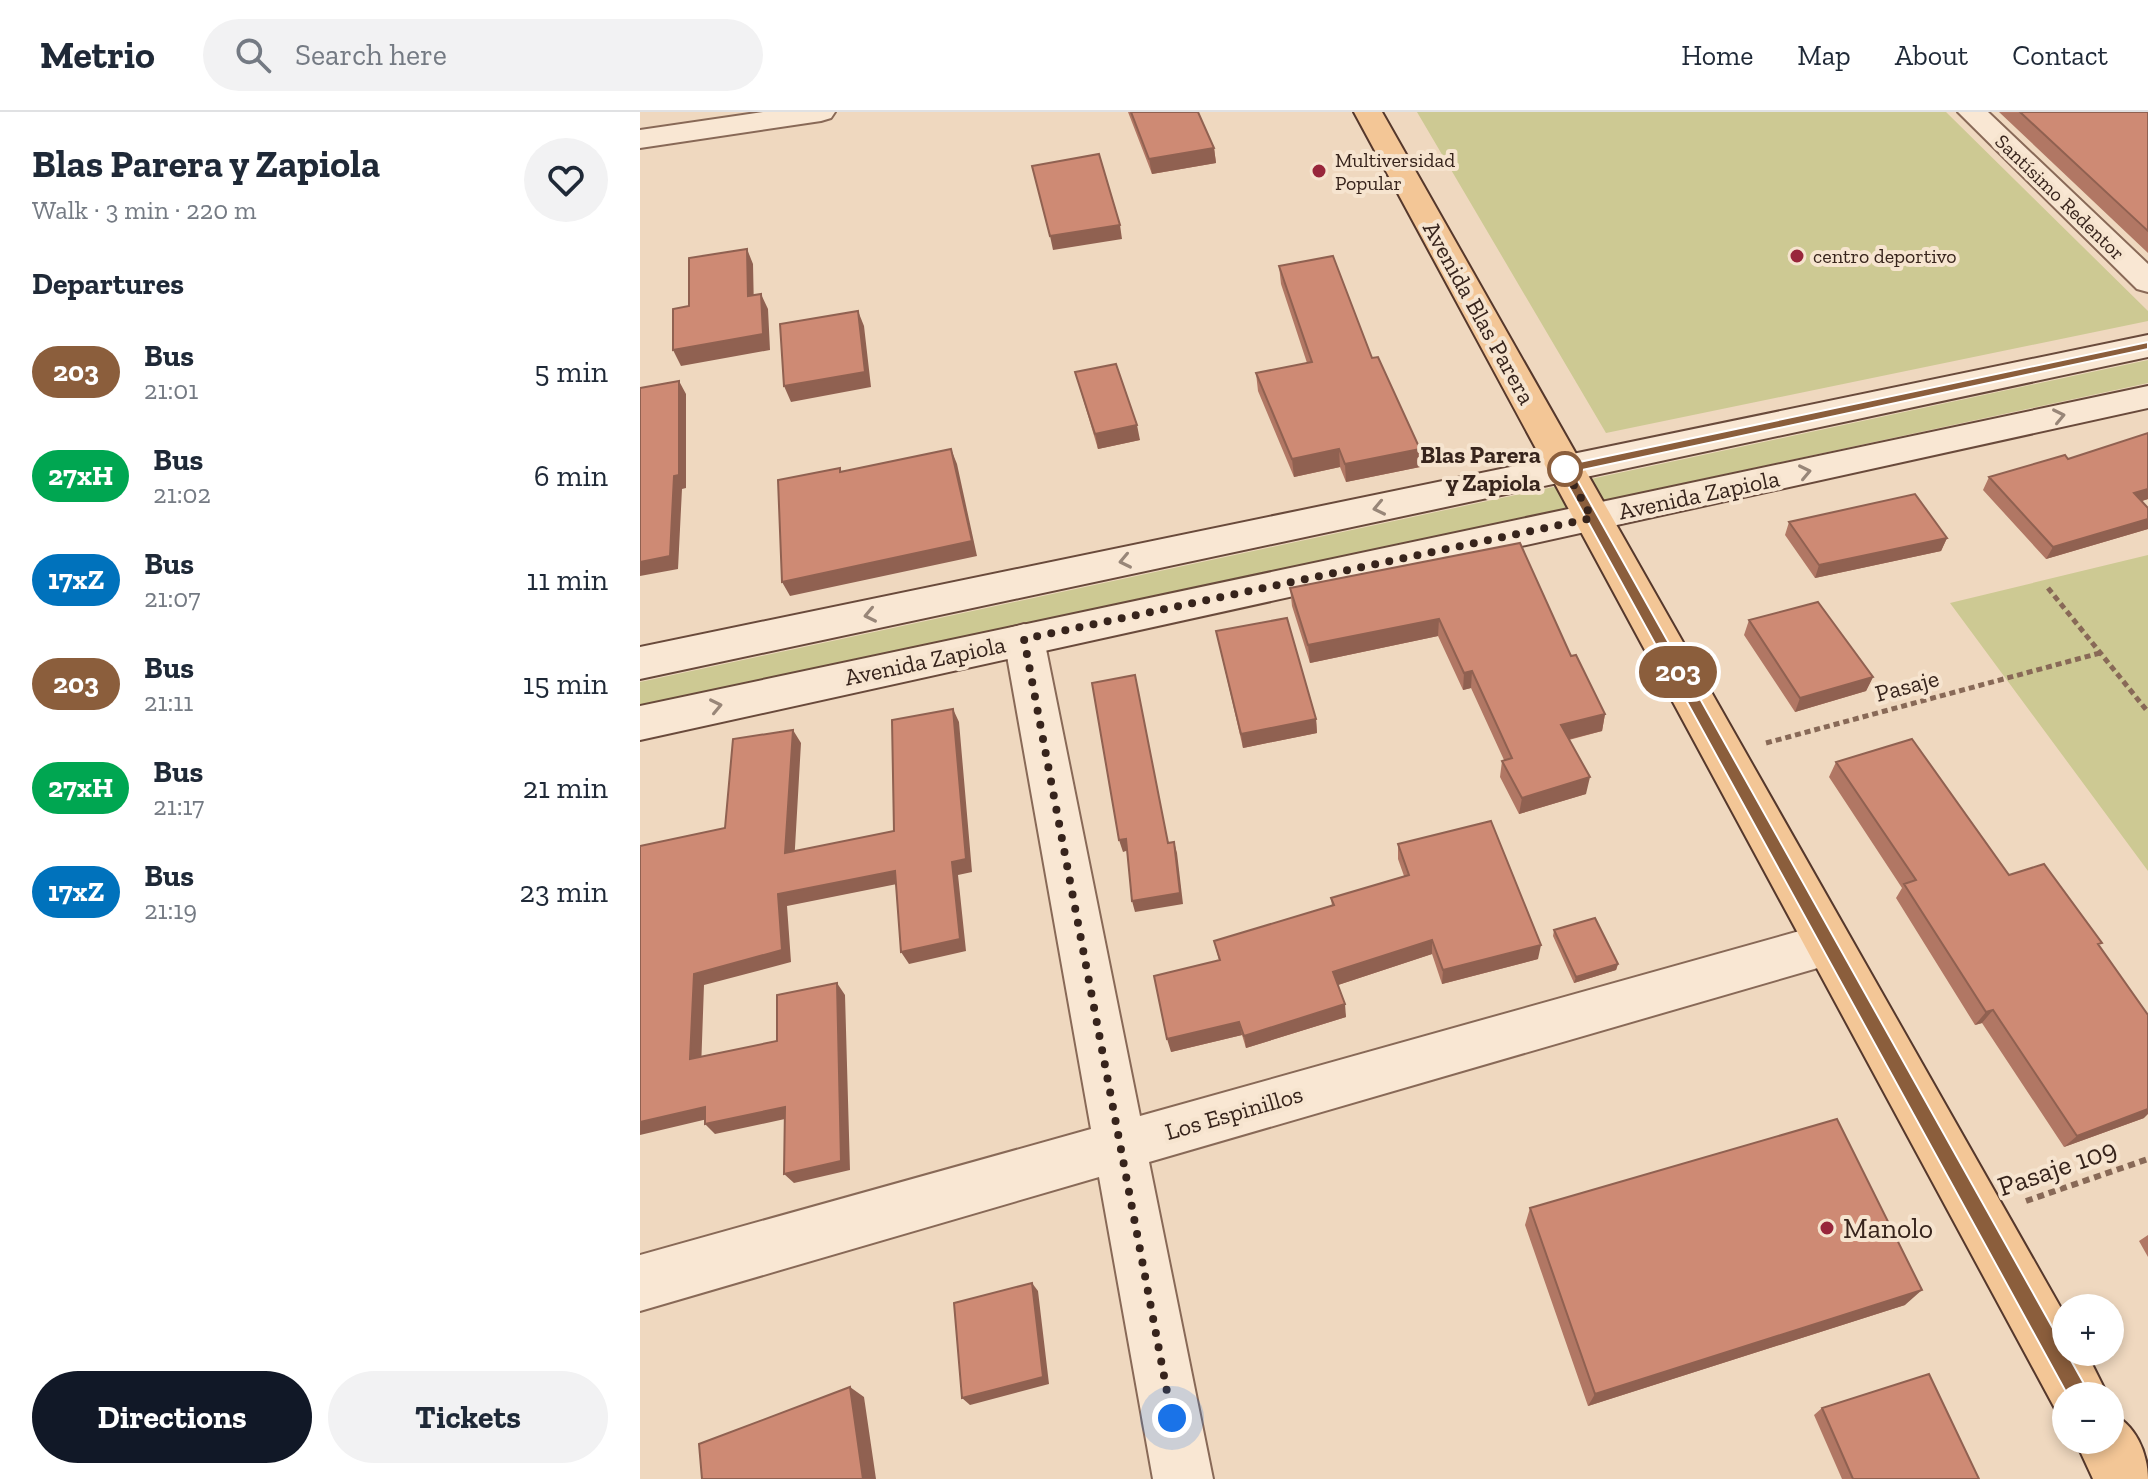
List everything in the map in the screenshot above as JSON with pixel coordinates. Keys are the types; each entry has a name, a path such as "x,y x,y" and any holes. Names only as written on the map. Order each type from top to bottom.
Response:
{"main road":[{"path":"640,139 821,112"},
{"name":"Avenida Blas Parera","path":"1368,112 2071,1382"},
{"name":"Santísimo Redentor","path":"1972,112 2148,282"},
{"path":"640,663 2148,346"},
{"name":"Avenida Zapiola","path":"640,723 2148,397"},
{"path":"1024,639 1183,1479"},
{"name":"Los Espinillos","path":"640,1283 1828,944"},
{"path":"2112,1454 2126,1479"}],"path":[{"path":"2048,588 2148,712"},
{"name":"Pasaje","path":"1723,754 2100,653"},
{"name":"Pasaje 109","path":"1980,1217 2148,1159"}],"shaded area":[{"path":"1417,112 1946,112 2148,311 2148,321 1606,433"},
{"path":"2148,360 2148,383 640,708 640,682"},
{"path":"2148,555 2148,871 1950,603"}],"building":[{"path":"1131,112 1198,112 1214,148 1149,159"},
{"path":"2020,112 2148,112 2148,231"},
{"path":"1099,154 1120,225 1050,236 1032,166"},
{"path":"747,249 748,296 761,294 763,334 673,350 673,309 689,306 689,258"},
{"path":"1333,256 1372,358 1378,357 1420,449 1345,464 1339,449 1292,459 1256,373 1312,362 1279,266"},
{"path":"858,311 865,372 784,386 780,324"},
{"path":"1116,364 1137,425 1095,434 1075,372"},
{"path":"679,381 679,475 674,476 670,556 640,562 640,388"},
{"path":"2148,433 2148,489 2134,493 2148,508 2148,519 2053,547 1989,477 2065,455 2068,459"},
{"path":"951,449 972,541 782,582 778,480 840,468 840,472"},
{"path":"1915,494 1947,538 1819,565 1789,522"},
{"path":"1520,543 1571,656 1576,655 1605,714 1561,725 1590,777 1522,798 1502,761 1512,758 1472,671 1464,673 1439,619 1308,645 1290,588"},
{"path":"1818,602 1873,677 1800,698 1749,620"},
{"path":"1287,618 1316,719 1241,734 1216,631"},
{"path":"1135,675 1168,843 1174,842 1180,893 1132,901 1126,839 1119,840 1092,683"},
{"path":"953,709 966,859 952,862 960,939 901,952 895,871 778,894 782,950 694,974 690,1059 777,1041 777,995 837,983 841,1161 784,1174 785,1107 705,1124 705,1107 640,1122 640,846 725,828 733,739 793,730 785,853 894,831 892,720"},
{"path":"1912,739 2009,875 2044,864 2102,943 2098,944 2148,1015 2148,1109 2077,1136 1993,1010 1986,1012 1904,884 1916,880 1836,762"},
{"path":"1491,821 1541,945 1443,970 1432,940 1333,972 1345,1004 1244,1036 1239,1022 1167,1039 1154,976 1220,960 1214,941 1334,905 1331,898 1409,875 1398,844"},
{"path":"1595,918 1618,964 1576,977 1554,930"},
{"path":"1837,1119 1922,1290 1595,1394 1530,1208"},
{"path":"1032,1283 1043,1377 962,1398 954,1303"},
{"path":"1929,1374 1979,1479 1853,1479 1822,1408"},
{"path":"850,1387 863,1479 702,1479 699,1444"}],"bus line":[{"name":"203","path":"2071,1382 1565,469 2148,346"}],"place":[{"name":"Multiversidad Popular","path":"1319,171"},
{"name":"centro deportivo","path":"1797,256"},
{"name":"Blas Parera y Zapiola","path":"1565,469"},
{"name":"Manolo","path":"1827,1228"}],"route":[{"path":"1172,1418 1024,639 1592,518 1565,469"}]}
